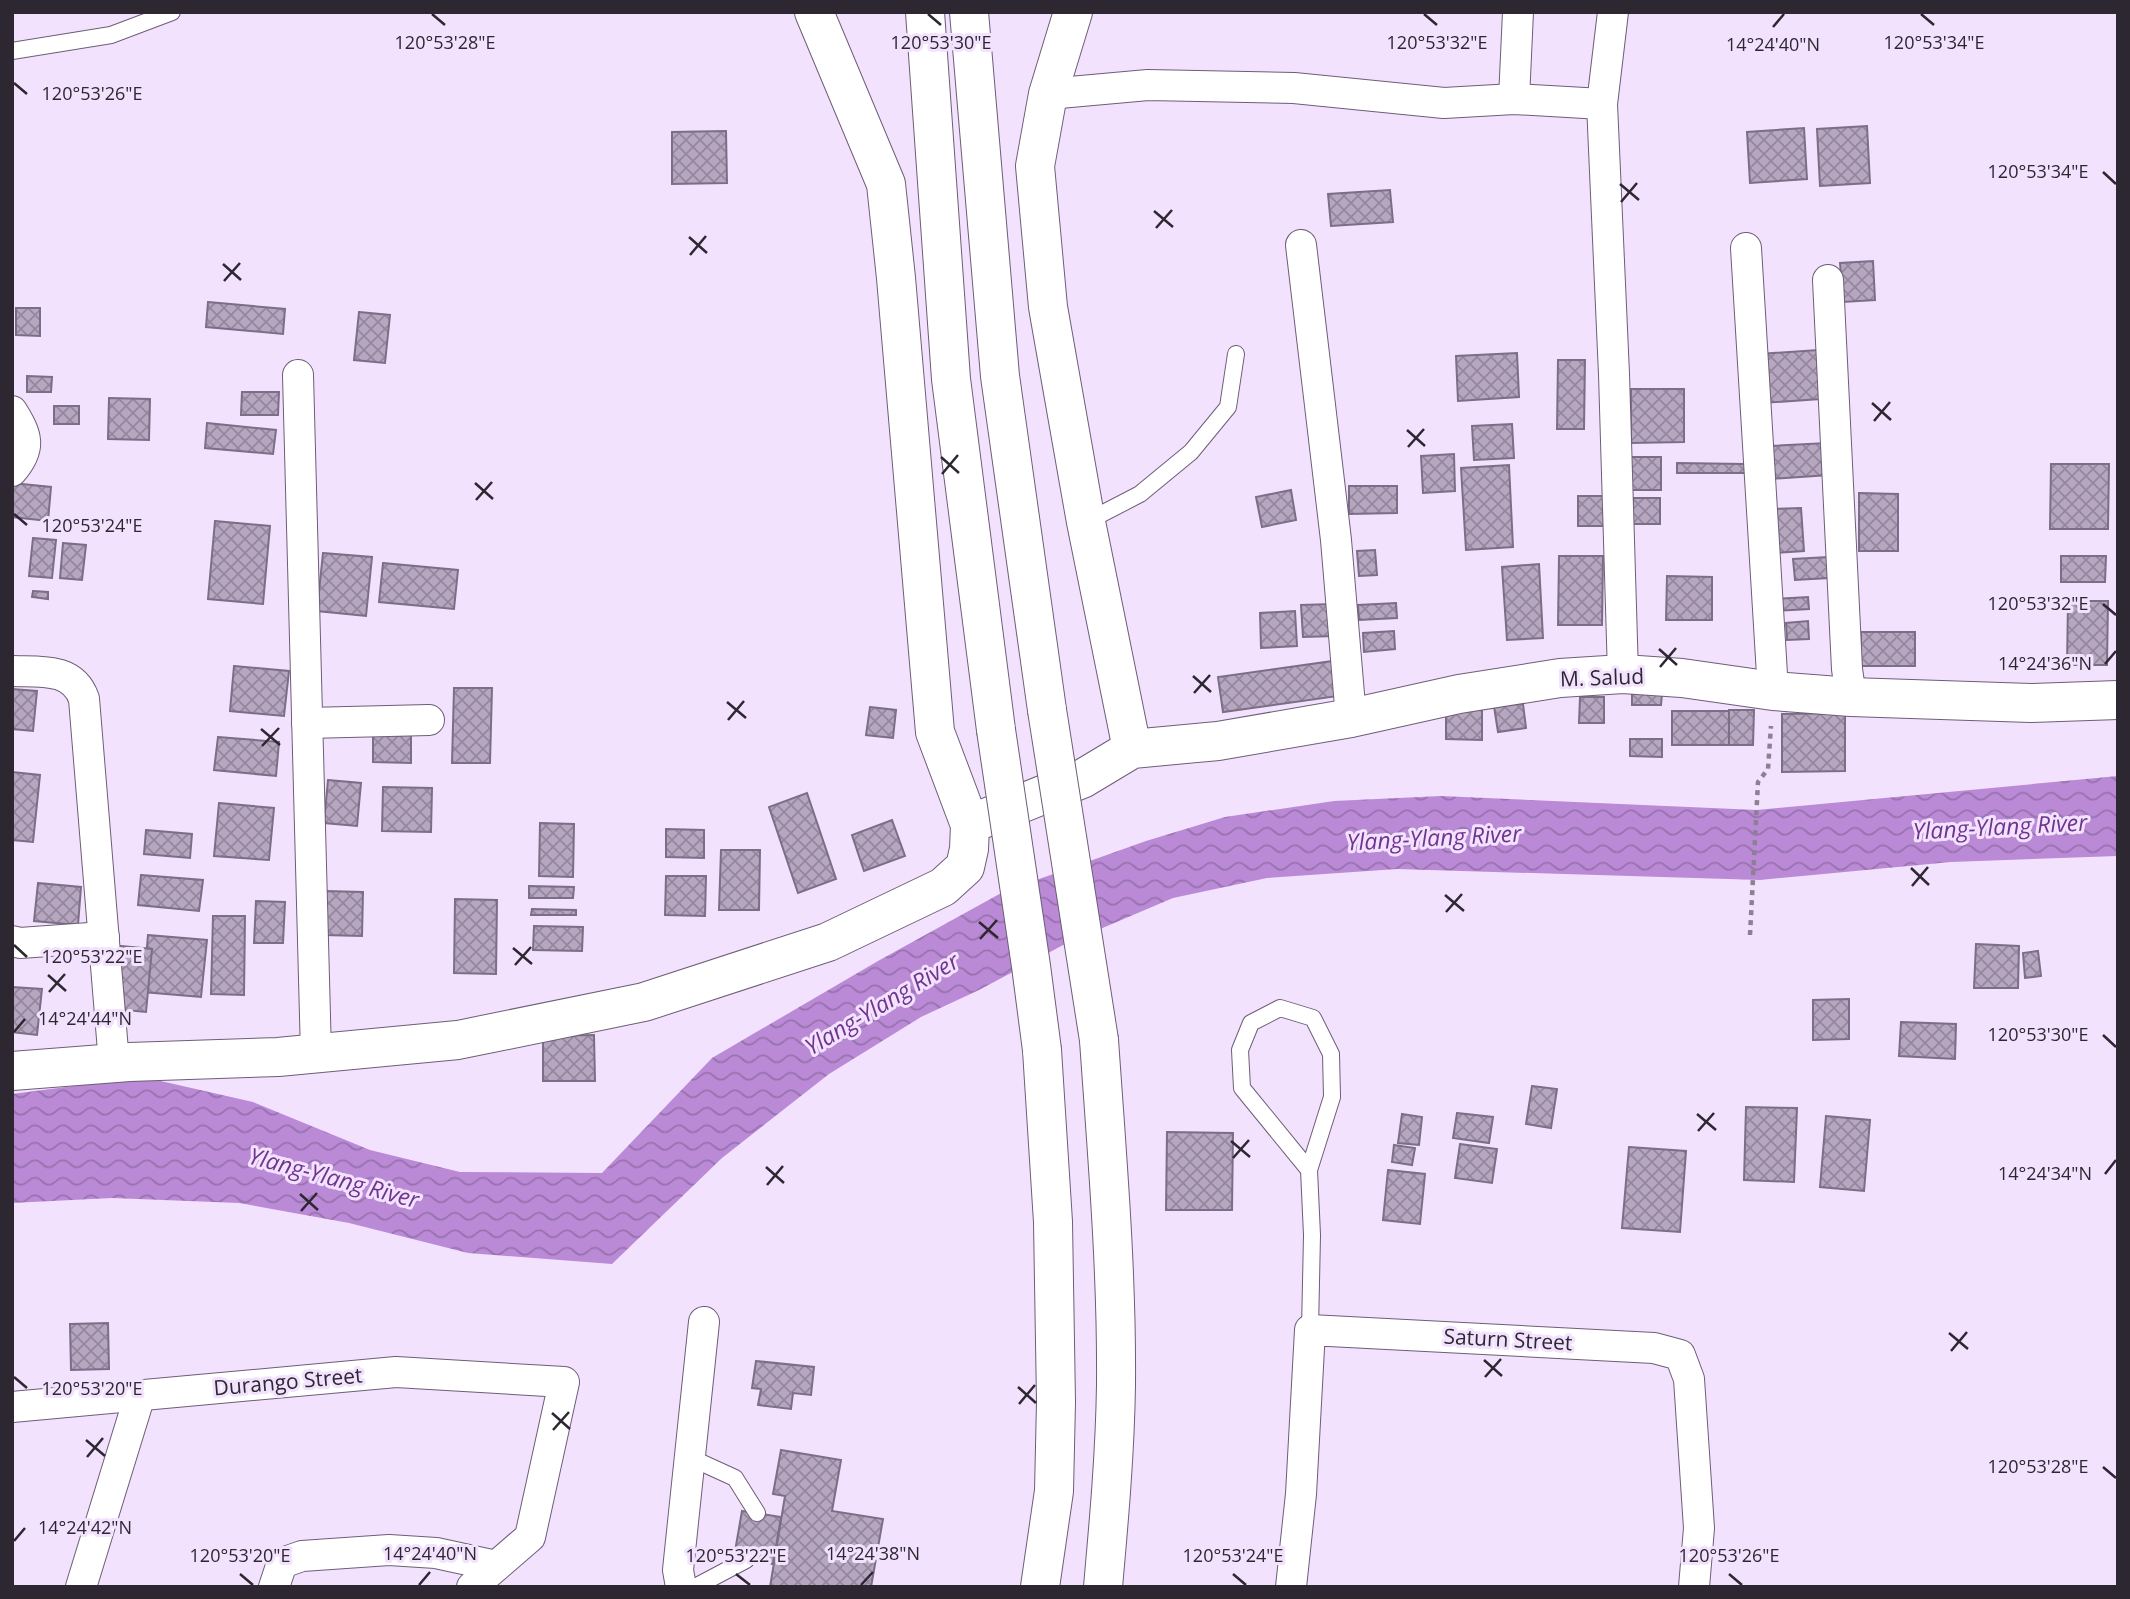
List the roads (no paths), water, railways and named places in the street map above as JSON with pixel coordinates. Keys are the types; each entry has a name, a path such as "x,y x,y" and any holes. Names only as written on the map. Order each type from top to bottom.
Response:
{"street":[{"path":"12,1071 114,1063 316,1054 458,1040 644,1002 828,942 943,887 965,866 970,825 935,732 886,184 814,12"},
{"path":"925,12 951,379 996,730 1042,1050 1052,1222 1056,1402 1054,1491 1040,1587"},
{"path":"969,12 1000,376 1047,710 1099,1040 1112,1229 1116,1385 1103,1587"},
{"path":"970,825 1082,779 1132,749 1086,522 1048,307 1035,166 1048,94 1073,12"},
{"path":"1514,99 1518,12"},
{"path":"1614,12 1602,104 1615,374 1623,674"},
{"path":"1048,94 1148,85 1294,88 1444,103 1514,99 1602,104"},
{"path":"1301,245 1336,540 1351,718"},
{"path":"1746,248 1772,706"},
{"path":"1828,280 1847,669 1851,697"},
{"path":"298,375 316,1054"},
{"path":"12,411 24,430 26,442 24,454 12,471"},
{"path":"12,671 56,673 74,681 84,699 114,1063"},
{"name":"M. Salud","path":"1132,749 1218,741 1351,718 1460,694 1560,678 1623,674 1682,678 1772,706 1851,697 2031,703 2118,700"},
{"path":"307,723 429,720"},
{"path":"12,941 20,943 104,937"},
{"path":"681,1587 678,1570 704,1322"},
{"path":"1291,1587 1301,1494 1310,1330"},
{"name":"Saturn Street","path":"1310,1330 1654,1348 1680,1356 1689,1379 1699,1528 1694,1587"},
{"name":"Durango Street","path":"12,1407 396,1372 564,1382 530,1537 496,1566"},
{"path":"81,1587 140,1395"},
{"path":"274,1587 282,1563 302,1556 388,1550 436,1553 496,1566"},
{"path":"472,1587 496,1566"}],"lane":[{"path":"12,51 111,35 172,12"},
{"path":"1086,522 1140,494 1191,452 1228,407 1236,354"},
{"path":"1309,1170 1242,1088 1240,1050 1251,1023 1280,1008 1313,1018 1331,1054 1332,1097 1309,1170 1312,1235 1310,1330"},
{"path":"689,1457 735,1478 757,1513"},
{"path":"695,1587 746,1560"}],"water":[{"name":"Ylang-Ylang River","path":"2118,776 2118,856 1951,862 1760,880 1397,869 1267,878 1173,898 1065,944 979,990 921,1017 829,1074 722,1158 612,1264 468,1253 349,1223 239,1203 112,1198 12,1203 12,1094 143,1077 253,1102 370,1150 460,1172 602,1173 712,1058 878,961 1003,892 1146,841 1225,817 1334,801 1441,796 1757,810"}]}
